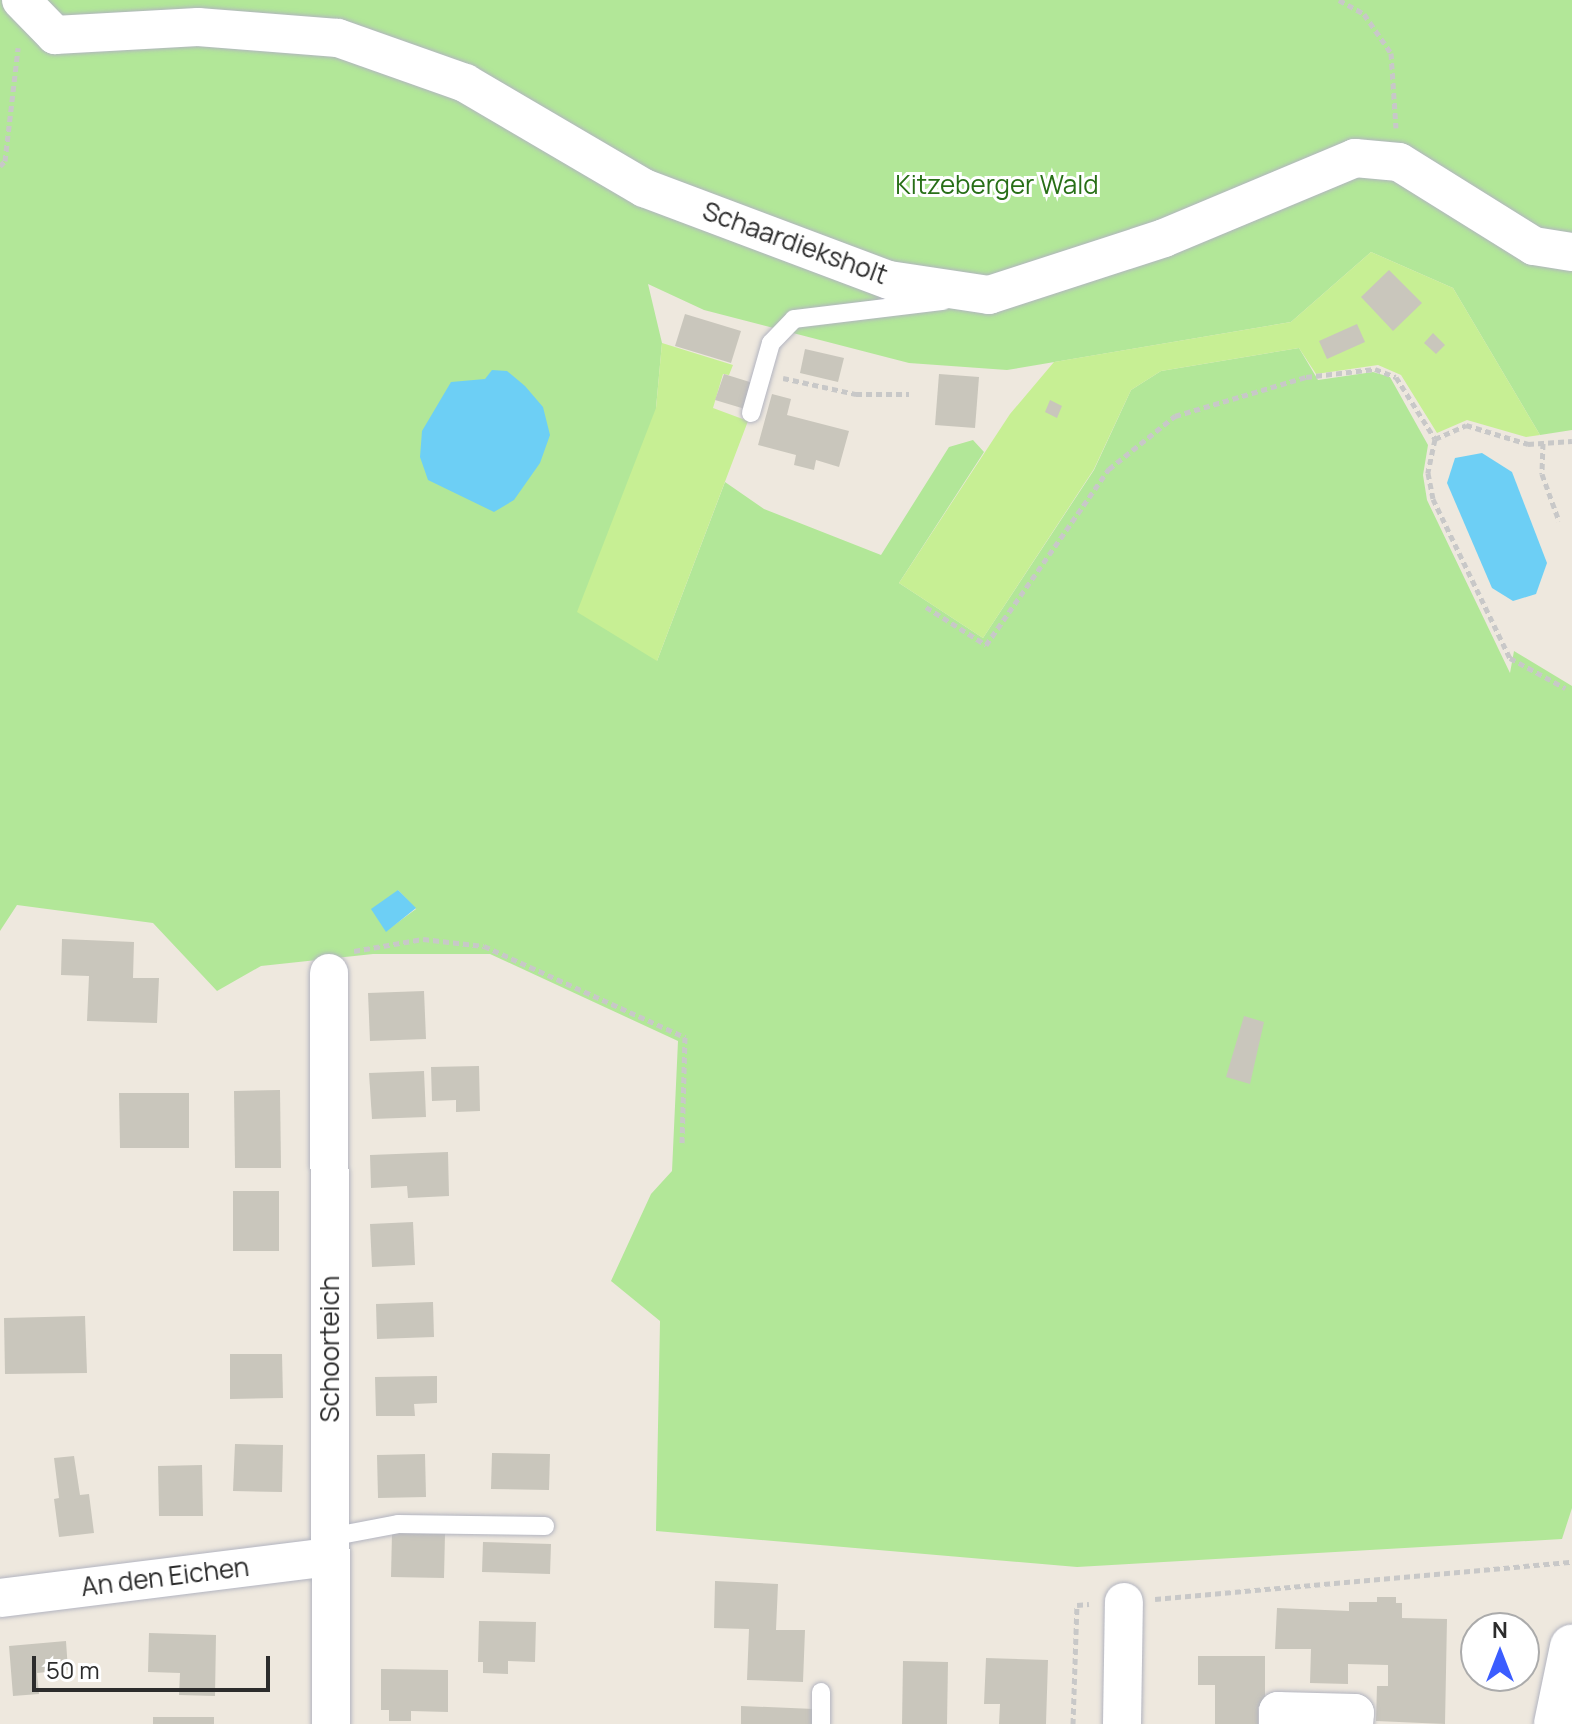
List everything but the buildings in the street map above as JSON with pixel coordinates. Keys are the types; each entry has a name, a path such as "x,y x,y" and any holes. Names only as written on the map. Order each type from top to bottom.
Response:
{"street":[{"name":"Schaardieksholt","path":"22,1 55,35 198,27 338,38 465,83 644,188 889,280 989,295 1164,238 1355,158 1399,162 1534,246 1572,252"},
{"name":"Schoorteich","path":"329,973 331,1724"},
{"name":"An den Eichen","path":"0,1598 330,1547"},
{"path":"1122,1724 1124,1602"},
{"path":"1556,1724 1572,1647"},
{"path":"1278,1724 1278,1711 1355,1713 1354,1724"}],"lane":[{"path":"751,413 771,343 794,319 989,295"},
{"path":"330,1547 398,1524 545,1526"},
{"path":"821,1692 821,1724"}],"path":[{"path":"1339,0 1364,14 1391,53 1399,162"},
{"path":"0,166 5,161 22,1"},
{"path":"926,607 986,645 1109,469 1175,416 1306,377 1375,369 1396,377 1435,439 1428,473 1433,499 1510,658 1565,688"},
{"path":"763,374 856,394 909,394"},
{"path":"1435,439 1466,425 1528,444 1572,441"},
{"path":"1543,443 1542,474 1559,521"},
{"path":"329,973 340,953 423,939 484,946 685,1037 682,1143"},
{"path":"1073,1724 1077,1605 1572,1562"}],"green space":[{"name":"Kitzeberger Wald","path":"0,0 1572,0 1572,430 1540,435 1453,288 1371,252 1291,322 1007,370 909,363 704,310 648,284 662,343 656,408 657,661 725,482 764,509 881,555 949,447 973,440 984,452 899,583 983,638 1094,470 1131,390 1161,371 1299,348 1318,380 1373,372 1390,377 1428,445 1423,475 1427,500 1510,673 1514,651 1572,686 1572,1508 1562,1539 1077,1567 656,1531 660,1321 611,1281 651,1194 672,1171 678,1041 490,954 373,954 261,966 217,991 153,923 17,905 0,931","holes":["398,890 416,909 386,931"]},
{"path":"1371,252 1453,288 1540,435 1526,437 1467,420 1437,433 1401,375 1378,365 1316,374 1299,348 1161,371 1131,390 1094,469 983,638 899,583 1010,414 1054,362 1291,322"},
{"path":"662,343 733,365 729,375 723,374 713,408 748,421 657,661 577,612 656,408"}],"water":[{"path":"492,370 507,371 525,386 543,407 550,435 540,463 514,500 494,512 428,480 420,457 422,431 451,382 485,379"},
{"path":"1482,453 1512,472 1547,563 1536,594 1513,601 1492,588 1447,483 1455,458"},
{"path":"398,890 416,908 386,932 371,909"}]}
